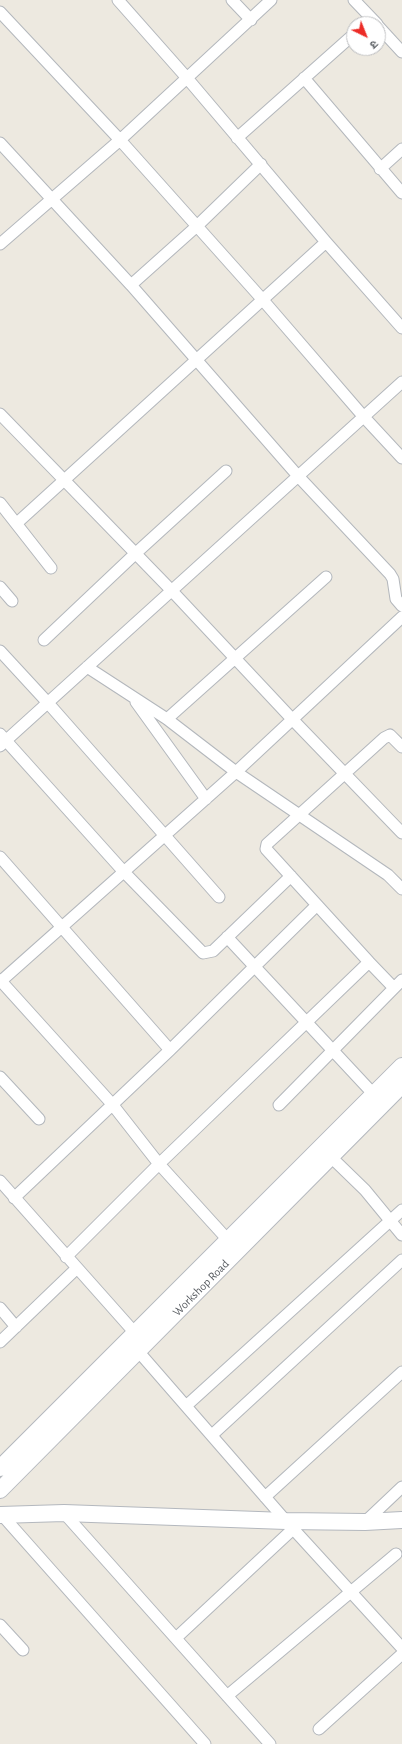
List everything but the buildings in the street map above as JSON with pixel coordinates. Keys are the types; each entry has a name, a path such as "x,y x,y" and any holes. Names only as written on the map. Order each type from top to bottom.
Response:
{"main road":[{"name":"Workshop Road","path":"0,1490 331,1157 378,1099 402,1066"},
{"name":"Workshop Road","path":"0,1468 228,1240 378,1099 402,1085"},
{"path":"1,1515 64,1512 289,1525 402,1520"}],"street":[{"path":"118,0 402,328"},
{"path":"232,0 250,20"},
{"path":"0,244 120,140 271,0"},
{"path":"354,0 367,16"},
{"path":"0,12 120,140 262,299 363,416 402,458"},
{"path":"386,36 402,52"},
{"path":"237,138 346,41"},
{"path":"304,78 402,193"},
{"path":"0,143 131,285 298,476 390,574 393,579 396,599 402,606"},
{"path":"380,169 402,149"},
{"path":"131,285 197,226 261,164"},
{"path":"17,523 326,242"},
{"path":"291,876 213,951 203,953 124,872 2,740 48,702 402,382"},
{"path":"1,416 172,590 402,833"},
{"path":"44,640 226,471"},
{"path":"0,503 51,568"},
{"path":"166,719 326,577"},
{"path":"0,587 12,601"},
{"path":"228,1240 159,1164 112,1104 0,981 62,929 236,772 292,718 402,617"},
{"path":"0,651 48,702 164,837 219,898"},
{"path":"87,667 133,699 166,719 236,772 388,875 402,889"},
{"path":"133,699 206,799"},
{"path":"280,1105 398,984 368,962 266,849 267,844 300,816 384,738 390,735 402,747"},
{"path":"0,857 170,1050"},
{"path":"14,1198 170,1050 317,906"},
{"path":"227,937 378,1099"},
{"path":"66,1257 159,1164 368,962"},
{"path":"0,1076 39,1119"},
{"path":"331,1157 365,1190 402,1235"},
{"path":"0,1181 135,1333"},
{"path":"186,1406 402,1210"},
{"path":"212,1436 402,1260"},
{"path":"0,1342 77,1268"},
{"path":"0,1308 16,1327"},
{"path":"138,1351 289,1525 402,1648"},
{"path":"265,1497 402,1372"},
{"path":"365,1522 402,1487"},
{"path":"64,1512 270,1744"},
{"path":"1,1515 205,1744"},
{"path":"176,1638 289,1525"},
{"path":"227,1696 396,1554"},
{"path":"0,1626 23,1650"},
{"path":"319,1729 402,1654"}]}
